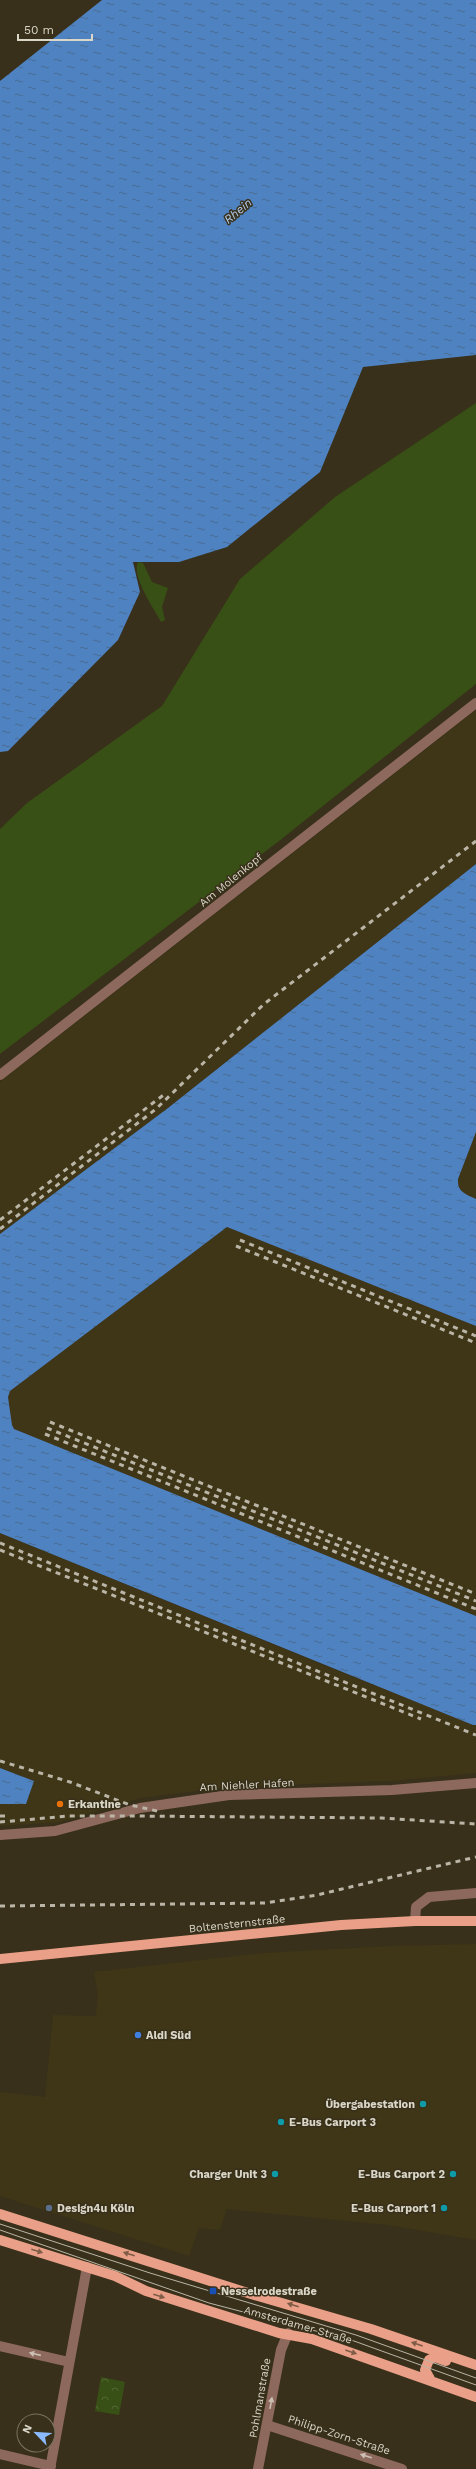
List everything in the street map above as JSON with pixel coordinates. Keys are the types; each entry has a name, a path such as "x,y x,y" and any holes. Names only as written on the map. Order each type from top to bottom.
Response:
{"main road":[{"name":"Boltensternstraße","path":"0,1959 341,1926 415,1921 476,1921"},
{"name":"Amsterdamer Straße","path":"0,2214 251,2294 371,2329 471,2363"},
{"name":"Amsterdamer Straße","path":"0,2240 115,2276 146,2291 312,2339 476,2397"},
{"path":"430,2380 425,2370 427,2362 431,2358 455,2364 471,2363"}],"street":[{"name":"Am Molenkopf","path":"0,1075 476,703"},
{"name":"Am Niehler Hafen","path":"0,1835 55,1831 140,1808 229,1795 392,1790 476,1783"},
{"path":"415,1921 416,1907 429,1897 476,1893"},
{"path":"0,2454 50,2468 87,2267"},
{"name":"Pohlmanstraße","path":"258,2469 281,2350 288,2333"},
{"path":"0,2346 70,2362"},
{"name":"Philipp-Zorn-Straße","path":"267,2425 402,2469"}],"shaded area":[{"path":"476,710 476,864 168,1108 0,1234 0,1082"},
{"path":"476,1132 476,1199 464,1194 458,1185 458,1179"},
{"path":"227,1227 476,1326 476,1616 14,1429 12,1426 8,1396 10,1391"},
{"path":"0,1533 328,1667 476,1725 476,1773 391,1781 228,1787 140,1798 61,1822 0,1826 0,1804 26,1804 34,1781 0,1768"},
{"path":"476,1944 476,2240 388,2225 227,2209 220,2230 199,2228 189,2256 0,2196 0,2092 45,2097 53,2015 96,2016 98,1995 94,1972 263,1953 390,1946"}],"green space":[{"path":"476,403 476,684 279,841 0,1054 0,829 27,803 162,706 240,579 335,497"},
{"path":"138,562 143,563 152,582 168,588 162,607 165,620 161,622 140,584 137,568"},
{"path":"101,2377 125,2382 119,2415 95,2411"}],"water":[{"name":"Rhein","path":"102,0 476,0 476,355 363,367 320,472 227,547 179,562 133,562 140,592 118,640 8,751 0,752 0,81"},
{"path":"476,864 476,1132 458,1179 458,1183 462,1192 476,1199 476,1326 227,1227 10,1391 8,1397 12,1425 14,1429 476,1616 476,1725 473,1725 0,1533 0,1234 168,1108"},
{"path":"0,1768 34,1781 26,1804 0,1804"}],"tram line":[{"path":"0,2224 150,2273 356,2335 476,2378"},
{"path":"0,2230 209,2303 354,2341 476,2385"}],"railway":[{"path":"0,1229 156,1109 264,1004 476,841"},
{"path":"0,1220 166,1093"},
{"path":"240,1240 476,1336"},
{"path":"236,1246 476,1343"},
{"path":"50,1422 476,1594"},
{"path":"47,1428 476,1601"},
{"path":"45,1434 476,1609"},
{"path":"0,1543 476,1735"},
{"path":"0,1550 421,1719"},
{"path":"0,1761 70,1782 130,1805 162,1812"},
{"path":"0,1816 9,1816"},
{"path":"0,1822 69,1816 133,1816 382,1818 476,1824"},
{"path":"0,1906 265,1903 317,1895 476,1857"}],"place":[{"name":"Erkantine","path":"60,1804"},
{"name":"Aldi Süd","path":"138,2035"},
{"name":"Übergabestation","path":"423,2104"},
{"name":"E-Bus Carport 3","path":"281,2122"},
{"name":"Charger Unit 3","path":"275,2174"},
{"name":"E-Bus Carport 2","path":"453,2174"},
{"name":"Design4u Köln","path":"49,2208"},
{"name":"E-Bus Carport 1","path":"444,2208"},
{"name":"Nesselrodestraße","path":"213,2291"}]}
